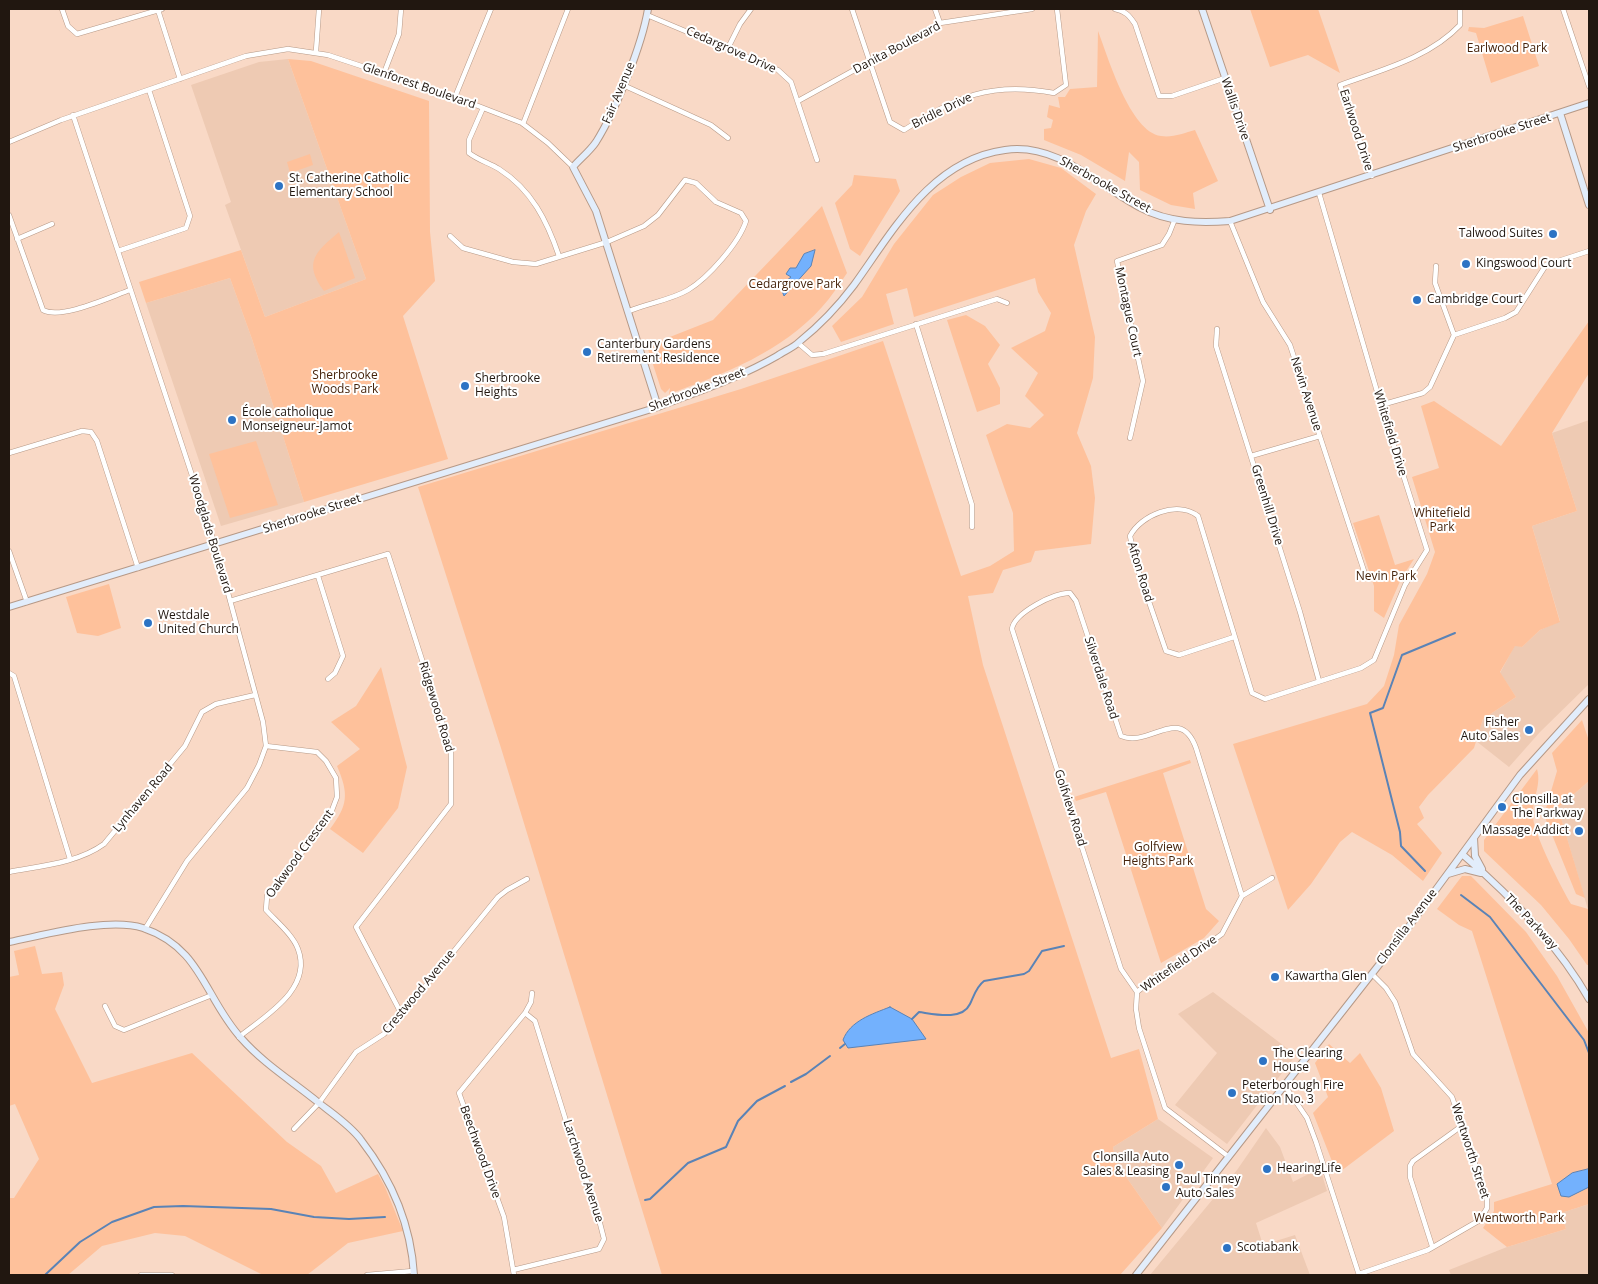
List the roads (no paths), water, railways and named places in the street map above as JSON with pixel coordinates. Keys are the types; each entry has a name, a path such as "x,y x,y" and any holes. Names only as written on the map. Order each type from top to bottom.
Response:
{"main road":[{"name":"Wallis Drive","path":"1202,9 1270,210"},
{"name":"Fair Avenue","path":"573,167 595,143 637,50 647,12"},
{"name":"Sherbrooke Street","path":"9,607 215,545 658,406 733,378 798,343 853,286 895,225 918,197 944,176 974,158 1005,149 1037,151 1067,162 1143,209 1196,223 1230,221 1270,210 1589,103"},
{"path":"1560,114 1589,205"},
{"name":"Glenforest Boulevard","path":"573,167 593,202 658,406"},
{"name":"Clonsilla Avenue","path":"1136,1275 1372,974 1526,769 1589,700"},
{"path":"1474,838 1475,856 1487,876"},
{"name":"The Parkway","path":"1462,854 1487,876 1550,941 1589,999"},
{"path":"1446,874 1465,869 1487,876"},
{"path":"9,942 73,929 117,925 145,929 172,942 190,958 240,1037 261,1059 319,1103 360,1139 391,1185 406,1224 414,1273"}],"street":[{"path":"62,9 68,26 77,34 160,10 180,79"},
{"path":"316,51 319,9"},
{"path":"384,73 399,34 401,9"},
{"path":"455,97 491,9"},
{"path":"523,124 568,9"},
{"path":"728,48 740,24 751,9"},
{"name":"Bridle Drive","path":"852,9 890,122 904,130 951,104 986,90 1029,88 1054,93 1066,85 1057,9"},
{"path":"935,9 940,23"},
{"name":"Danita Boulevard","path":"798,100 940,23 1019,9 1032,9"},
{"path":"1115,9 1122,10 1130,16 1159,96 1172,96 1225,78"},
{"name":"Earlwood Drive","path":"1372,176 1340,85 1408,60 1449,37 1460,26 1460,9"},
{"path":"1563,9 1589,86"},
{"name":"Cedargrove Drive","path":"647,12 778,70 791,82 817,160"},
{"name":"Glenforest Boulevard","path":"9,142 73,115 260,52 288,49 316,51 455,97 523,124 548,143 573,167"},
{"path":"622,85 710,124 728,138"},
{"path":"118,251 186,228 190,216 149,90"},
{"path":"482,108 469,140 469,152 479,160 498,168 530,195 549,227 559,256"},
{"name":"Woodglade Boulevard","path":"73,115 215,545 263,722 266,746 247,788 187,861 145,929"},
{"path":"450,236 463,248 526,264 607,242 644,226 658,215 685,180 696,183 716,202 740,213 746,221 742,233 706,276 688,290 629,311"},
{"name":"Whitefield Drive","path":"1319,193 1381,405 1427,550 1405,585 1374,660 1371,663"},
{"path":"9,215 39,304 43,310 50,314 66,312 130,290"},
{"name":"Montague Court","path":"1130,438 1143,382 1117,262 1162,245 1170,234 1175,219"},
{"name":"Nevin Avenue","path":"1230,221 1262,302 1290,345 1364,574"},
{"path":"17,239 52,224"},
{"path":"1454,335 1506,318 1516,312 1546,265 1589,250"},
{"path":"1381,405 1423,393 1430,387 1454,335 1435,283 1436,266"},
{"path":"798,343 812,355 822,354 997,299 1007,303"},
{"path":"916,324 972,505 972,527"},
{"name":"Greenhill Drive","path":"1217,329 1216,346 1319,681"},
{"path":"9,453 82,431 91,432 97,441 138,568"},
{"path":"1251,456 1320,436"},
{"name":"Afton Road","path":"1234,637 1178,655 1166,651 1136,564 1130,536 1141,521 1178,508 1190,509 1198,516 1252,693 1265,699 1371,663"},
{"path":"9,551 26,602"},
{"name":"Ridgewood Road","path":"230,601 388,554 450,750 451,804 356,928 402,1014"},
{"path":"318,576 343,656 335,673 328,678"},
{"name":"Silverdale Road","path":"1015,621 1053,596 1061,592 1070,593 1076,601 1121,736 1130,740 1180,727 1188,731 1196,748 1242,896"},
{"name":"Golfview Road","path":"1015,621 1012,629 1121,969 1138,992"},
{"path":"9,674 14,676 70,859"},
{"name":"Lynhaven Road","path":"9,872 70,859 92,852 104,844 185,746 202,712 216,704 255,695"},
{"name":"Oakwood Crescent","path":"240,1037 287,998 297,983 300,968 298,949 266,910 267,896 329,818 337,797 336,778 326,761 317,752 266,746"},
{"path":"1242,896 1272,878"},
{"name":"Crestwood Avenue","path":"294,1129 319,1103 356,1052 384,1034 402,1014 498,897 506,890 527,879"},
{"name":"Whitefield Drive","path":"1229,1157 1165,1108 1139,1028 1136,1009 1138,992 1222,934 1242,896"},
{"name":"Wentworth Street","path":"1359,1275 1428,1250 1480,1220 1487,1208 1487,1199 1463,1124 1452,1098 1413,1054 1395,1002 1386,988 1372,974"},
{"name":"Beechwood Drive","path":"514,1273 504,1217 459,1093 525,1013 531,1002 532,993"},
{"path":"105,1006 116,1026 124,1030 212,995"},
{"name":"Larchwood Avenue","path":"514,1273 599,1249 604,1239 594,1200 575,1150 536,1021 525,1013"},
{"path":"1285,1086 1306,1118 1316,1142 1359,1275"},
{"path":"1432,1246 1410,1177 1410,1166 1413,1160 1463,1124"},
{"path":"368,1275 414,1273"},
{"path":"141,1275 172,1275"}],"water":[{"path":"815,250 811,266 784,296 780,286 791,277 786,274 790,268 796,268 804,254"},
{"path":"890,1007 912,1019 926,1039 848,1048 843,1040 846,1033 856,1023"},
{"path":"1589,1169 1589,1187 1569,1197 1561,1196 1557,1184 1572,1173"}],"waterway":[{"path":"1425,871 1401,846 1400,832 1370,713 1383,708 1402,655 1455,633"},
{"path":"1461,895 1490,917 1584,1040 1589,1053"},
{"path":"912,1019 919,1012 940,1015 961,1013 970,1004 977,989 984,981 1024,974 1029,971 1042,951 1064,946"},
{"path":"840,1048 845,1044"},
{"path":"791,1082 806,1074 830,1056"},
{"path":"645,1200 650,1199 688,1163 726,1147 738,1121 757,1101 785,1086"},
{"path":"45,1275 80,1242 112,1222 154,1207 271,1209 314,1217 349,1219 385,1217"}],"place":[{"name":"St. Catherine Catholic Elementary School","path":"279,186"},
{"name":"Talwood Suites","path":"1553,234"},
{"name":"Kingswood Court","path":"1466,264"},
{"name":"Cambridge Court","path":"1417,300"},
{"name":"Canterbury Gardens Retirement Residence","path":"587,352"},
{"name":"Sherbrooke Heights","path":"465,386"},
{"name":"École catholique Monseigneur-Jamot","path":"232,420"},
{"name":"Westdale United Church","path":"148,623"},
{"name":"Fisher Auto Sales","path":"1529,730"},
{"name":"Clonsilla at The Parkway","path":"1502,807"},
{"name":"Massage Addict","path":"1579,831"},
{"name":"Kawartha Glen","path":"1275,977"},
{"name":"The Clearing House","path":"1263,1061"},
{"name":"Peterborough Fire Station No. 3","path":"1232,1093"},
{"name":"Clonsilla Auto Sales & Leasing","path":"1179,1165"},
{"name":"HearingLife","path":"1267,1169"},
{"name":"Paul Tinney Auto Sales","path":"1166,1187"},
{"name":"Scotiabank","path":"1227,1248"}],"park label":[{"name":"Earlwood Park","path":"1507,49"},
{"name":"Cedargrove Park","path":"795,285"},
{"name":"Sherbrooke Woods Park","path":"345,383"},
{"name":"Whitefield Park","path":"1442,521"},
{"name":"Nevin Park","path":"1386,577"},
{"name":"Golfview Heights Park","path":"1158,855"},
{"name":"Wentworth Park","path":"1519,1219"}]}
